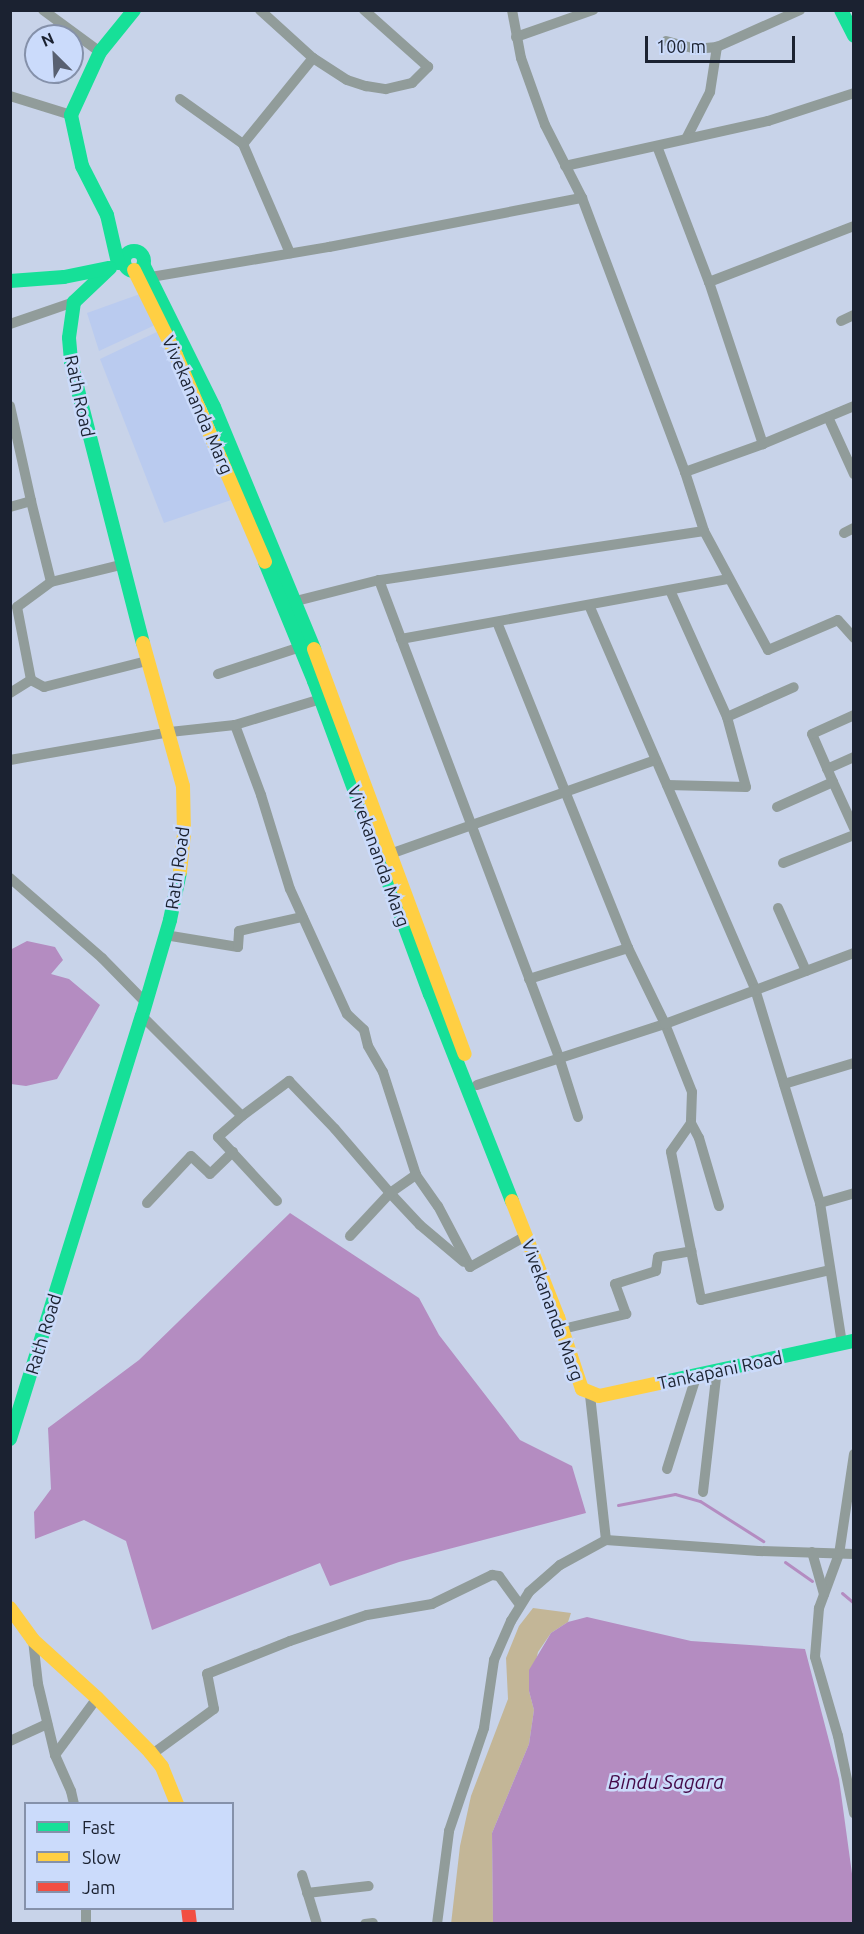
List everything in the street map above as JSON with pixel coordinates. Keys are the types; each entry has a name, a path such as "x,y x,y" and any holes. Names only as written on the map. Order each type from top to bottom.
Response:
{"main road":[{"path":"118,262 107,215 82,166 71,115 99,52 134,10"},
{"path":"842,10 854,36"},
{"path":"74,302 118,262"},
{"path":"10,281 49,279 118,262 124,264 128,269 143,271"},
{"name":"Vivekananda Marg","path":"143,271 214,407 296,601 359,787 494,1143 581,1386 588,1393"},
{"name":"Vivekananda Marg","path":"143,271 321,699 390,854 477,1085 494,1143 571,1327 588,1393"},
{"name":"Rath Road","path":"10,1439 144,1009 180,873 184,834 183,786 170,732 147,661 121,565 71,363 69,338 74,302"},
{"name":"Tankapani Road","path":"588,1393 599,1396 848,1342"},
{"path":"10,1608 33,1640 97,1698 150,1752 162,1767 177,1802"}],"street":[{"path":"43,10 99,52"},
{"path":"268,13 313,58 347,80 386,89 412,83 428,67 364,10"},
{"path":"512,10 516,37 545,125 582,198 686,472 704,531 729,579 768,650 838,621 854,638"},
{"path":"516,37 593,10"},
{"path":"666,41 695,49 717,47 800,10"},
{"path":"686,139 710,92 717,47"},
{"path":"243,144 313,58"},
{"path":"565,166 768,122 854,93"},
{"path":"10,96 71,115"},
{"path":"180,99 243,144 290,253"},
{"path":"657,146 709,282 763,444"},
{"path":"143,271 290,253 582,198"},
{"path":"709,282 854,226"},
{"path":"10,324 74,302"},
{"path":"841,321 854,315"},
{"path":"686,472 763,444 854,405"},
{"path":"10,406 51,582"},
{"path":"828,417 854,474"},
{"path":"10,507 31,501"},
{"path":"296,601 379,580 704,531"},
{"path":"121,565 51,582 14,608 31,680 44,687 147,661"},
{"path":"401,639 729,579"},
{"path":"379,580 559,1057 578,1117"},
{"path":"667,785 746,787 727,717 670,590"},
{"path":"589,605 755,989 820,1203 830,1270 848,1342"},
{"path":"497,622 628,948 664,1024 692,1092 691,1123 699,1138 719,1206"},
{"path":"218,674 300,647"},
{"path":"10,693 31,680"},
{"path":"727,717 794,687"},
{"path":"10,760 170,732 235,725 321,699"},
{"path":"853,823 812,734 854,715"},
{"path":"235,725 261,795 290,889 347,1014 364,1030 368,1046 383,1072 416,1174 438,1206 470,1267"},
{"path":"827,769 854,757"},
{"path":"390,854 656,760"},
{"path":"777,807 833,782"},
{"path":"783,862 854,835"},
{"path":"10,878 102,958 144,1009 242,1116"},
{"path":"778,908 806,970"},
{"path":"165,935 238,947 239,931 303,917"},
{"path":"529,980 628,948"},
{"path":"477,1085 664,1024 854,953"},
{"path":"784,1084 854,1063"},
{"path":"277,1201 218,1137 289,1081 420,1225 470,1267"},
{"path":"691,1123 671,1152 701,1300 830,1270"},
{"path":"147,1203 191,1156 210,1174 232,1152"},
{"path":"350,1236 390,1193 416,1174"},
{"path":"820,1203 854,1193"},
{"path":"470,1267 526,1236"},
{"path":"571,1327 626,1314 615,1284 656,1271 658,1257 692,1251"},
{"path":"703,1492 717,1370"},
{"path":"667,1469 697,1374"},
{"path":"588,1393 606,1540"},
{"path":"854,1454 839,1554 819,1608 815,1657 838,1736 854,1813"},
{"path":"437,1923 449,1830 484,1728 494,1660 520,1605 529,1592 560,1564 606,1540 668,1546 854,1554"},
{"path":"812,1552 824,1594"},
{"path":"150,1752 155,1752 214,1709 207,1674 290,1641 368,1615 432,1604 492,1575 499,1576 520,1605"},
{"path":"33,1640 38,1684 47,1724 55,1755 74,1802"},
{"path":"55,1755 97,1698"},
{"path":"10,1741 47,1724"},
{"path":"302,1875 317,1923"},
{"path":"307,1893 369,1886"},
{"path":"366,1923 373,1923"}],"shaded area":[{"path":"140,294 155,325 99,351 87,313"},
{"path":"159,331 234,499 164,523 100,359"},
{"path":"533,1608 571,1613 568,1622 551,1633 538,1652 529,1691 534,1710 529,1744 492,1833 493,1923 451,1924 460,1846 471,1796 508,1699 506,1658 519,1626"}],"water":[{"path":"27,941 55,947 63,960 51,974 69,979 100,1005 57,1079 26,1086 11,1084 10,950"},
{"path":"290,1213 419,1298 439,1335 520,1440 572,1466 586,1513 399,1562 330,1586 320,1563 152,1630 126,1541 84,1520 35,1539 34,1512 51,1489 48,1428 139,1360"},
{"name":"Bindu Sagara","path":"587,1617 691,1641 805,1649 839,1779 853,1881 853,1923 493,1923 492,1833 529,1744 534,1710 529,1691 529,1670 551,1633 568,1622"}],"waterway":[{"path":"618,1505 675,1494 700,1501 763,1541"},
{"path":"785,1562 812,1581"},
{"path":"842,1593 854,1603"}],"traffic: fast":[{"path":"118,263 107,215 82,166 71,115 100,52 134,10"},
{"path":"841,10 854,36"},
{"path":"134,251 141,254 144,261 141,268 134,271 127,268 124,261 127,254 134,251"},
{"path":"144,266 214,407 314,649"},
{"path":"10,281 64,277 109,268"},
{"path":"110,268 74,302 69,338 71,363 143,643"},
{"path":"265,562 314,681 430,994 512,1201"},
{"path":"10,1439 142,1016 170,920 180,872"},
{"path":"659,1383 854,1341"}],"traffic: slow":[{"path":"134,270 176,355 265,562"},
{"path":"143,643 183,786 184,834 180,872"},
{"path":"314,649 465,1054"},
{"path":"512,1201 558,1317 582,1389 599,1396 659,1383"},
{"path":"10,1608 33,1640 97,1698 150,1752 162,1767 176,1802"}],"traffic: jam":[{"path":"188,1910 190,1924"}]}
